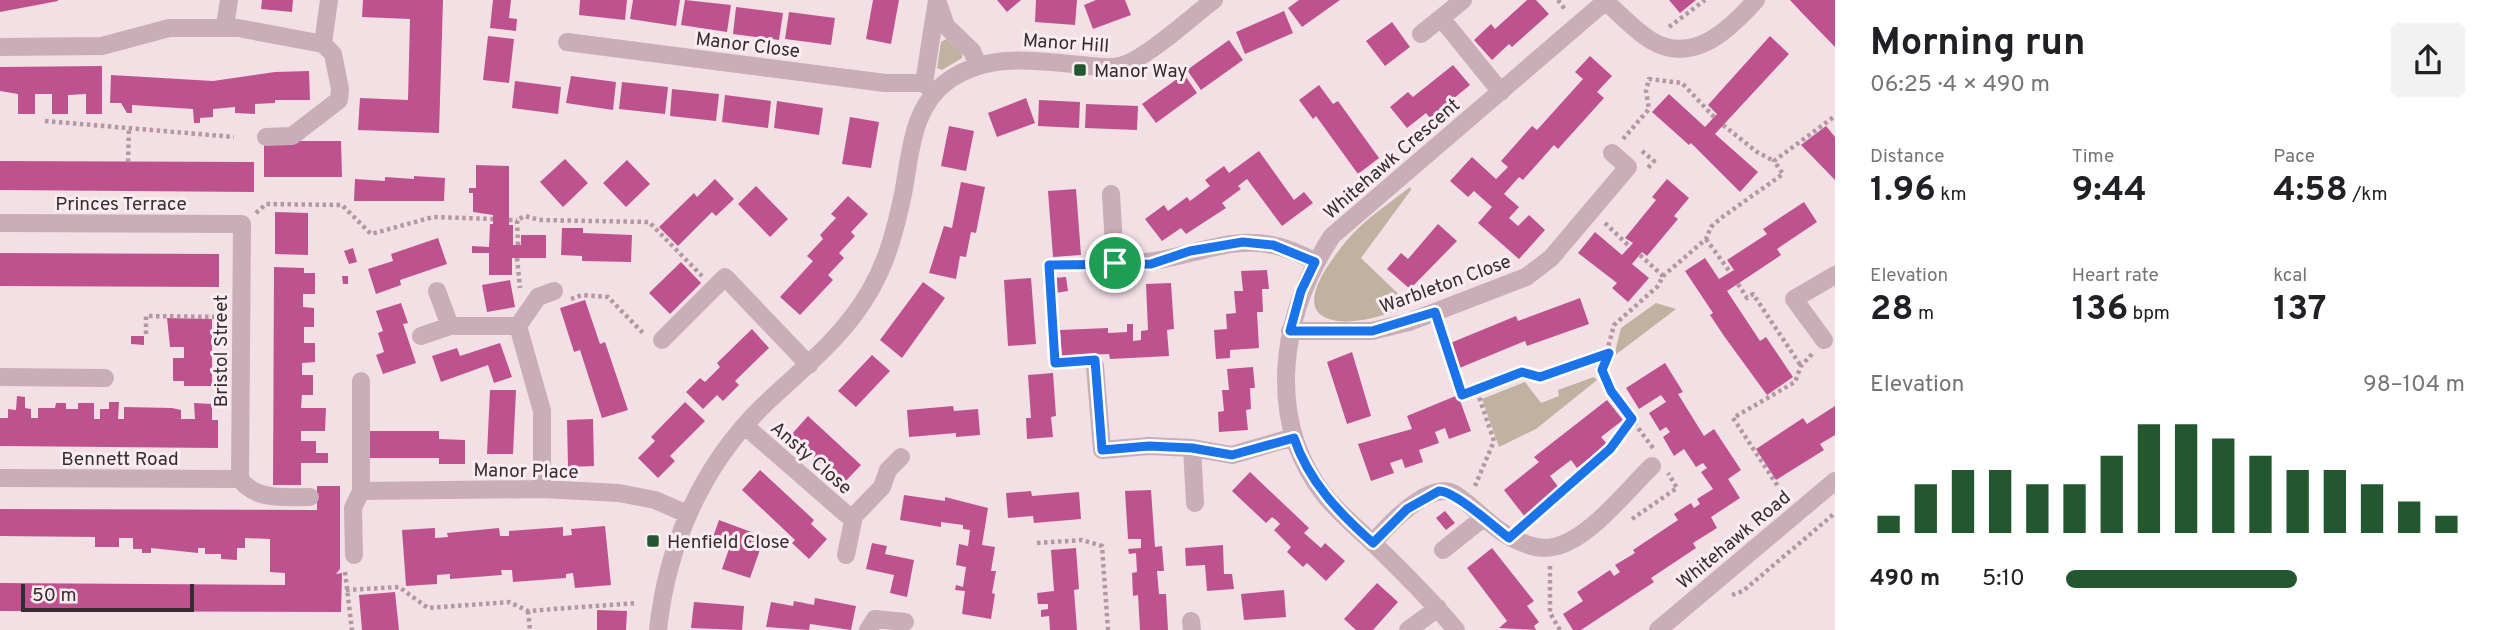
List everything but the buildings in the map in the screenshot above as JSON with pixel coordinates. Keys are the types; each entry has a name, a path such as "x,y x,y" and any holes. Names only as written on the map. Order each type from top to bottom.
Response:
{"street":[{"path":"225,26 229,0"},
{"path":"267,137 292,136 339,100 329,0"},
{"path":"937,0 946,26 972,51 978,65"},
{"path":"658,630 666,576 687,514 713,468 745,426 847,326 883,265 892,242 917,124 929,88 937,0"},
{"path":"1421,34 1463,0"},
{"path":"1606,1 1652,41 1681,48 1706,43 1738,20 1756,0"},
{"name":"Whitehawk Crescent","path":"1456,630 1438,608 1347,519 1320,488 1294,438 1286,384 1290,331 1301,291 1332,236 1606,1"},
{"name":"Manor Hill","path":"929,88 962,71 1000,60 1120,66 1143,54 1210,2"},
{"path":"1441,18 1501,92"},
{"path":"0,47 102,46 152,30 225,26 335,49"},
{"name":"Manor Close","path":"567,42 929,88"},
{"name":"Warbleton Close","path":"1290,331 1372,331 1435,312 1526,277 1551,258 1628,167 1612,153"},
{"path":"1111,194 1115,263 1151,264 1190,251 1243,242 1273,245 1315,262"},
{"name":"Princes Terrace","path":"0,223 242,224"},
{"name":"Bristol Street","path":"240,479 242,224"},
{"path":"1825,340 1794,299 1835,275"},
{"path":"662,340 725,277 809,365"},
{"path":"437,291 450,326"},
{"path":"518,326 538,297 554,291"},
{"path":"421,337 450,326 518,326"},
{"path":"518,326 542,411 542,489"},
{"path":"1095,366 1102,450 1149,446 1192,448 1232,455 1294,438"},
{"path":"0,377 106,379"},
{"path":"349,559 353,508 361,491 361,381"},
{"name":"Ansty Close","path":"745,426 846,514 854,516"},
{"path":"1192,448 1195,503"},
{"name":"Ansty Close","path":"845,555 854,516 881,486 888,470 901,457"},
{"path":"1373,543 1407,509 1433,493 1451,493 1509,538 1530,546 1551,548 1586,531 1653,459"},
{"name":"Bennett Road","path":"0,478 240,479"},
{"path":"240,479 245,486 261,494 310,498"},
{"name":"Whitehawk Road","path":"1658,630 1835,481"},
{"name":"Manor Place","path":"361,491 542,489 619,493 654,500 687,514"},
{"path":"1443,550 1482,519"},
{"path":"1408,630 1438,608"},
{"path":"868,630 875,618 905,622"}],"path":[{"path":"1558,0 1568,13"},
{"path":"1652,41 1705,0"},
{"path":"1612,153 1649,109 1646,91 1649,79 1682,83 1714,117"},
{"path":"1774,161 1835,116"},
{"path":"45,121 234,137"},
{"path":"1653,459 1632,419 1611,391 1602,370 1609,353 1614,325 1658,286 1663,276 1706,239 1711,227 1721,218 1783,174 1774,161 1757,152 1723,125"},
{"path":"128,162 129,128"},
{"path":"242,224 266,204 342,205 371,234 433,217 493,219"},
{"path":"509,220 524,216 540,220 649,222 714,288"},
{"path":"517,220 518,244"},
{"path":"1706,239 1730,272"},
{"path":"1640,255 1663,276"},
{"path":"1095,366 1095,360 1055,363 1049,265 1115,263"},
{"path":"1738,284 1747,298 1753,294 1801,366"},
{"path":"554,291 557,290 562,302 582,295 608,297 656,346 662,340"},
{"path":"1435,312 1462,395 1522,372 1540,377 1609,353"},
{"path":"146,334 146,316 224,317"},
{"path":"1797,511 1733,418 1795,382 1801,366 1825,340"},
{"path":"1467,505 1494,441 1476,388"},
{"path":"1509,538 1610,449 1632,419"},
{"path":"1725,600 1743,591 1835,513"},
{"path":"1037,543 1082,540 1102,546 1108,630"},
{"path":"1551,548 1549,613 1560,630"},
{"path":"349,559 346,590 352,630"},
{"path":"346,590 400,587 428,608 509,602 528,611 638,603"},
{"path":"528,611 530,630"}],"shaded area":[{"path":"946,39 962,53 962,58 942,70 937,68 941,42"},
{"path":"1410,187 1411,190 1361,258 1411,306 1352,321 1333,320 1320,315 1315,306 1315,295 1319,282 1334,258 1362,225"},
{"path":"1656,303 1676,309 1614,356 1621,328"},
{"path":"1594,377 1597,380 1536,429 1499,447 1482,399 1525,382 1541,403 1559,396 1558,390"}],"place":[{"name":"Manor Way","path":"1080,70"},
{"name":"Henfield Close","path":"653,541"}],"route":[{"path":"1243,242 1273,245 1302,254 1315,262 1301,291 1290,331 1372,331 1435,312 1462,395 1522,372 1540,377 1609,353 1602,370 1611,391 1632,419 1610,449 1576,476 1562,493 1509,538 1482,519 1456,495 1439,491 1407,509 1373,543 1326,497 1312,477 1294,438 1232,455 1192,448 1149,446 1102,450 1095,360 1055,363 1049,265 1115,263 1163,262 1190,251 1216,245 1243,242"}]}
